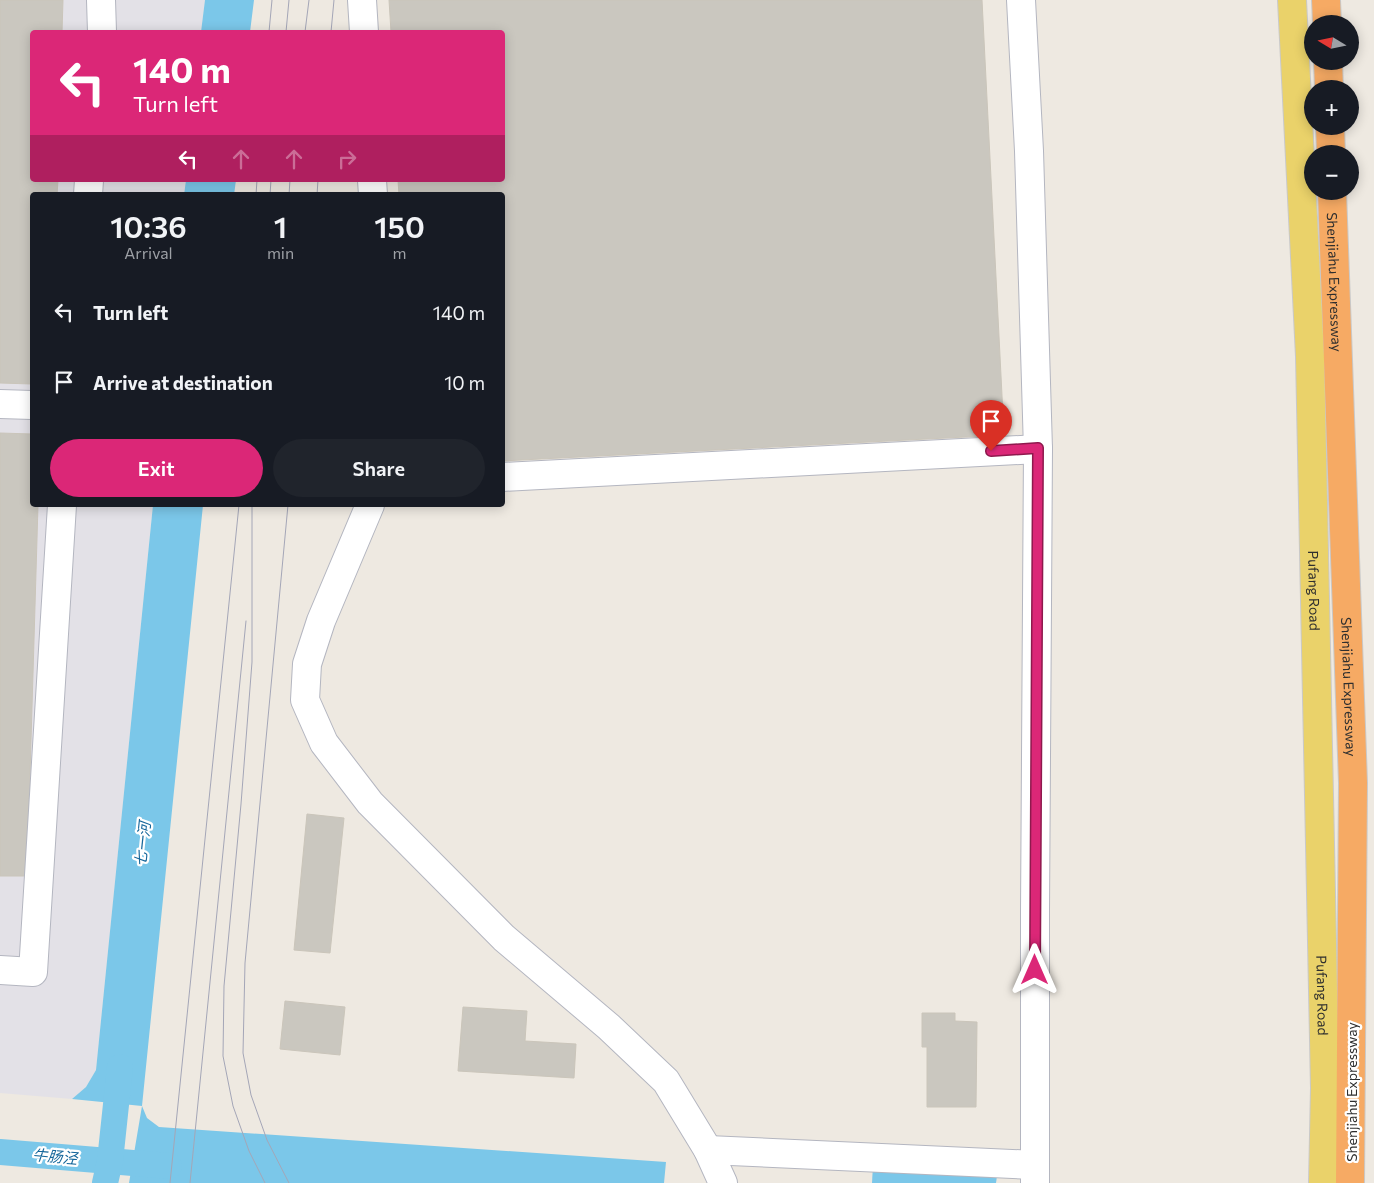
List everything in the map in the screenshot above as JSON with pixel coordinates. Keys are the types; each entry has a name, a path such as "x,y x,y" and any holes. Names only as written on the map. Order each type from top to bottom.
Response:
{"highway":[{"path":"1326,0 1327,15"},
{"name":"Shenjiahu Expressway","path":"1332,200 1353,783 1350,1183"}],"main road":[{"name":"Pufang Road","path":"1292,0 1310,356 1325,1078 1324,1183"}],"lane":[{"path":"101,0 102,30"},
{"path":"362,0 364,30"},
{"path":"708,1150 1035,1174 1038,448 1029,152 1021,0"},
{"path":"0,404 30,405"},
{"path":"505,477 1038,448"},
{"path":"0,970 33,972 62,507"},
{"path":"369,507 321,621 307,664 306,700 324,743 370,803 504,938 609,1027 666,1081 708,1150 723,1183"}],"shaded area":[{"path":"0,0 205,0 201,30 30,30 30,182 186,182 184,192 30,192 30,507 153,507 96,1070 86,1087 72,1099 0,1093"}],"water":[{"path":"205,0 254,0 250,30 201,30"},
{"path":"186,182 236,182 234,192 184,192"},
{"path":"153,507 203,507 142,1106 72,1099 86,1087 96,1070"},
{"path":"142,1106 147,1118 159,1127 666,1162 664,1183 129,1183"},
{"path":"873,1165 997,1176 996,1183 872,1183"}],"building":[{"path":"0,0 63,0 62,30 30,30 30,182 58,182 57,192 30,192 30,384 0,383"},
{"path":"389,0 982,0 1004,435 505,461 505,192 399,192 398,182 505,182 505,30 391,30"},
{"path":"0,433 30,434 30,507 38,507 27,876 0,876"},
{"path":"307,814 344,818 330,953 294,950"},
{"path":"285,1001 345,1007 340,1055 280,1049"},
{"path":"463,1007 527,1011 525,1041 576,1044 574,1078 458,1071"},
{"path":"922,1013 955,1013 955,1021 977,1022 976,1107 927,1107 927,1047 922,1047"}],"waterway":[{"name":"七一河","path":"105,1183 110,1161 120,1067"},
{"name":"牛肠泾","path":"0,1152 169,1166"}],"tram line":[{"path":"269,30 272,0"},
{"path":"286,30 289,0"},
{"path":"305,30 309,0"},
{"path":"331,30 334,0"},
{"path":"256,192 257,182"},
{"path":"270,192 271,182"},
{"path":"289,192 290,182"},
{"path":"317,192 318,182"},
{"path":"170,1183 239,507"},
{"path":"252,507 252,662 224,986 223,1056 233,1106 249,1151 265,1183"},
{"path":"288,507 245,963 243,1053 251,1095 267,1140 289,1183"},
{"path":"190,1183 246,621"}],"route":[{"path":"991,451 1038,448 1035,970"}]}
